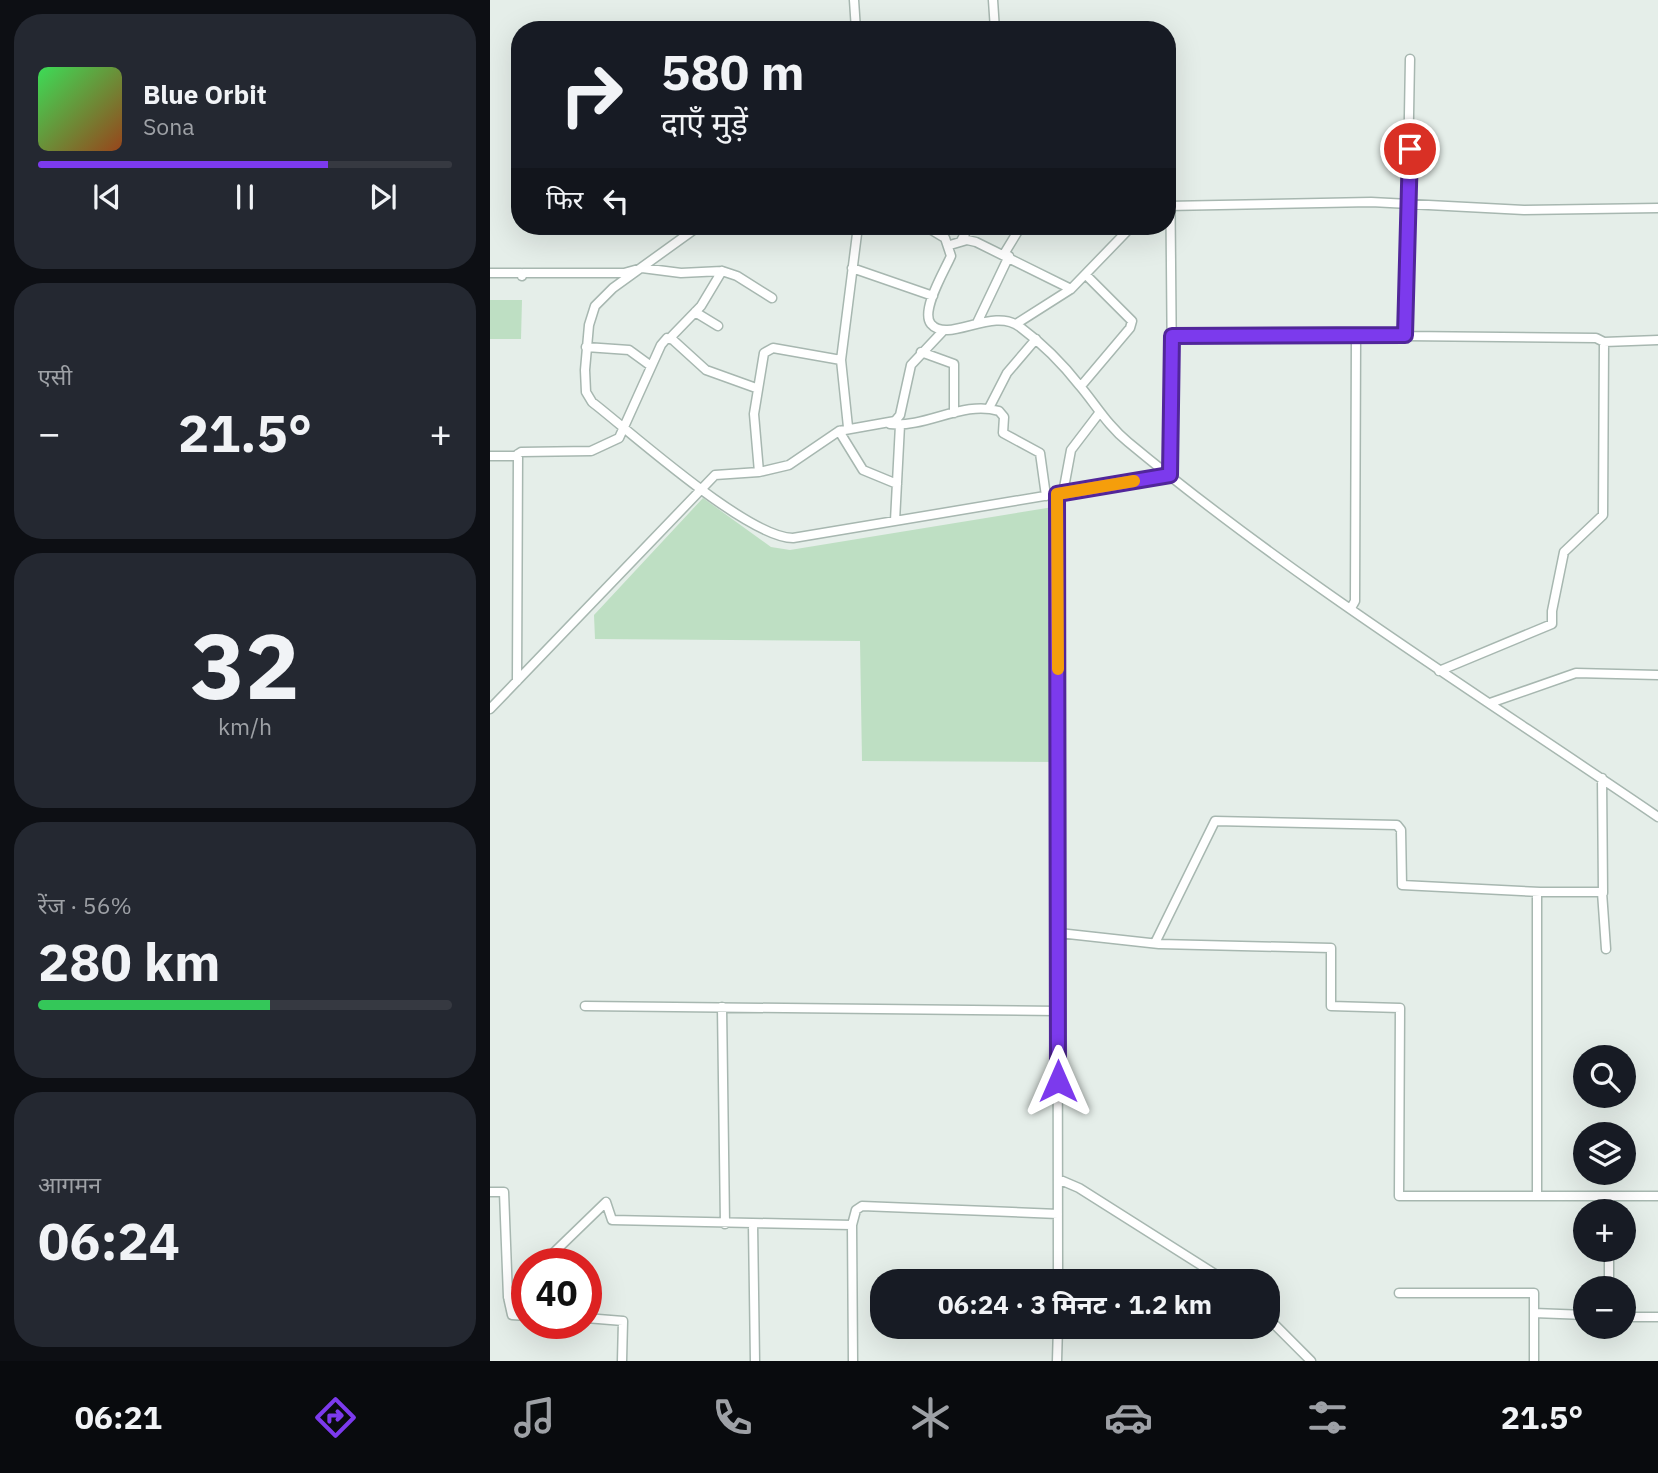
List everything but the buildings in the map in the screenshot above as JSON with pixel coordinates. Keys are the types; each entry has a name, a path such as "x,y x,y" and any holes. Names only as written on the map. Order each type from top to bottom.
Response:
{"street":[{"path":"854,0 855,21"},
{"path":"993,0 994,21"},
{"path":"1405,335 1410,59"},
{"path":"1176,206 1409,203 1524,210 1658,208"},
{"path":"687,235 595,306 586,346 588,398 702,488 762,530 786,538 1170,475"},
{"path":"848,428 841,360 857,235"},
{"path":"940,235 950,245 951,256 933,296 928,320 932,326 943,331"},
{"path":"961,241 965,235"},
{"path":"978,323 1016,235"},
{"path":"1016,324 1071,289 1124,235"},
{"path":"1169,235 1172,336 1170,475"},
{"path":"950,245 961,241 976,242 1071,289"},
{"path":"490,273 624,273 642,268 681,273 722,271 772,298"},
{"path":"852,268 933,296"},
{"path":"490,456 522,452 591,451 619,438 661,345 695,312 722,271"},
{"path":"1081,386 1132,324 1131,317 1086,275"},
{"path":"695,312 718,326"},
{"path":"890,424 900,415 907,374 921,352 943,331 1002,318 1016,324 1036,340 1081,386 1126,441 1170,475 1439,671 1658,817"},
{"path":"1172,336 1405,335 1596,338 1604,342 1658,340"},
{"path":"1351,608 1355,601 1356,336"},
{"path":"670,338 706,370 756,388"},
{"path":"989,408 1007,373 1036,340"},
{"path":"1439,671 1552,624 1552,611 1564,552 1603,515 1604,342"},
{"path":"586,346 622,348 652,366"},
{"path":"759,472 754,427 756,388 762,357 769,349 841,360"},
{"path":"921,352 954,364 954,413"},
{"path":"490,709 718,473 759,472 789,466 839,431 848,428 921,423 954,413 989,408 1003,414 1003,433 1038,450 1046,496"},
{"path":"1058,1269 1060,494 1071,450 1100,412"},
{"path":"895,521 900,425"},
{"path":"839,431 863,470 897,484"},
{"path":"517,681 518,454"},
{"path":"1490,703 1576,673 1658,675"},
{"path":"1602,778 1606,949"},
{"path":"1155,943 1215,821 1397,825 1401,830 1402,885 1603,893"},
{"path":"1536,1196 1537,892"},
{"path":"1059,933 1155,943 1331,948 1331,1006 1400,1008 1399,1196 1658,1196"},
{"path":"585,1006 1058,1011"},
{"path":"722,1007 725,1224"},
{"path":"1058,1179 1079,1188 1207,1269"},
{"path":"490,1192 504,1192 508,1297 511,1310"},
{"path":"558,1248 605,1202 608,1203 612,1220 852,1225"},
{"path":"853,1361 852,1225 856,1210 862,1206 1058,1214"},
{"path":"753,1224 755,1361"},
{"path":"1399,1293 1534,1293 1534,1361"},
{"path":"508,1297 511,1294"},
{"path":"1534,1313 1573,1314"},
{"path":"1636,1317 1658,1317"},
{"path":"602,1319 623,1321 622,1361"},
{"path":"1280,1330 1311,1361"},
{"path":"1057,1361 1058,1339"}],"green space":[{"path":"490,300 522,300 521,339 490,339"},
{"path":"703,498 771,547 790,550 1053,507 1054,762 862,761 860,641 595,639 594,615"}],"slow traffic":[{"path":"1058,669 1057,494 1134,481"}],"route":[{"path":"1058,1081 1057,494 1170,475 1172,336 1405,335 1406,216 1409,203 1410,149"}]}
